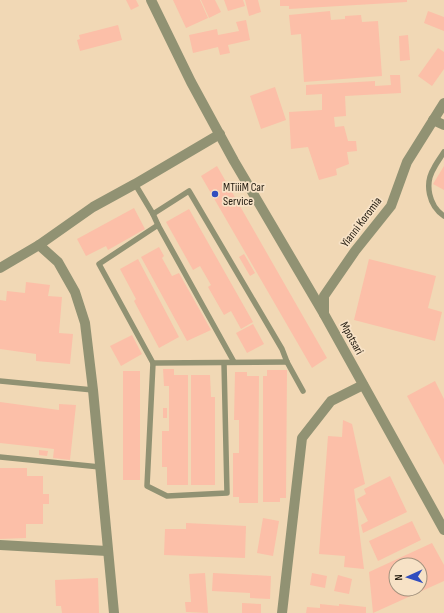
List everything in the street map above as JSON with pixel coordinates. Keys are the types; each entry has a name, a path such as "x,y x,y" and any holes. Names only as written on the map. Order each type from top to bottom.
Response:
{"street":[{"name":"Mpotsari","path":"151,0 234,161 324,314 444,530"},
{"name":"Yianni Koromia","path":"324,314 324,296 355,251 391,206 407,162 444,103"},
{"path":"433,120 444,125"},
{"path":"0,268 39,245 93,207 220,134"},
{"path":"39,245 58,262 74,292 85,323 93,390 114,613"},
{"path":"282,613 302,438 331,402 363,385"},
{"path":"0,545 107,551"}],"lane":[{"path":"443,156 433,169 428,184 431,201 437,211 444,216"},
{"path":"135,184 234,362"},
{"path":"153,214 189,191 282,349 287,362 303,391"},
{"path":"158,225 100,264 153,363 147,486 167,496 227,493 224,363"},
{"path":"153,363 287,362"},
{"path":"0,381 93,390"},
{"path":"0,457 100,467"}],"shaded area":[{"path":"0,0 444,0 444,613 0,613"}],"building":[{"path":"126,0 136,0 139,6 131,10"},
{"path":"173,0 200,0 208,18 186,28"},
{"path":"201,0 215,0 221,12 209,18"},
{"path":"224,0 243,0 245,6 228,11"},
{"path":"245,0 258,0 261,12 249,16"},
{"path":"280,0 407,0 407,2 289,9 289,6 280,6"},
{"path":"330,11 331,20 345,19 345,16 361,15 362,22 378,21 382,76 304,82 301,34 291,35 289,15"},
{"path":"428,11 444,17 444,31 424,23"},
{"path":"246,20 250,40 228,45 230,53 220,55 218,47 193,53 189,35 217,29 218,35 239,31 236,22"},
{"path":"118,25 122,40 80,51 77,40 80,39 79,35"},
{"path":"408,35 410,60 400,61 399,36"},
{"path":"438,48 444,52 444,69 432,86 418,76"},
{"path":"390,75 400,75 401,93 345,96 346,116 334,117 335,127 344,126 348,141 356,141 357,151 347,152 349,164 336,169 337,175 319,180 308,147 291,149 289,112 322,110 322,94 306,95 306,85 375,81 375,86 391,85"},
{"path":"275,87 286,120 261,129 250,96"},
{"path":"217,166 327,358 312,368 201,176"},
{"path":"444,166 444,190 433,184"},
{"path":"134,208 145,229 108,250 106,246 86,256 77,239"},
{"path":"189,209 253,322 241,329 231,311 224,315 208,287 211,285 200,266 193,270 166,222"},
{"path":"159,247 164,256 162,258 172,276 179,273 211,330 187,341 141,257"},
{"path":"244,254 255,273 250,276 239,257"},
{"path":"138,259 179,337 159,348 134,301 136,299 120,269"},
{"path":"369,259 436,276 428,308 442,312 435,341 354,320"},
{"path":"26,282 50,285 48,296 62,297 59,333 73,334 70,364 36,361 36,354 0,349 0,300 6,301 7,291 25,293"},
{"path":"253,324 264,344 247,353 236,333"},
{"path":"132,335 142,354 121,366 110,346"},
{"path":"163,369 174,369 174,375 188,375 188,485 167,485 167,467 162,467 162,431 169,431 169,386 164,386"},
{"path":"267,370 287,370 286,498 280,498 280,502 263,502 263,376 267,376"},
{"path":"123,371 140,371 140,480 123,480"},
{"path":"235,372 247,372 247,376 259,376 258,503 239,503 239,497 233,497 233,453 239,453 239,420 234,420"},
{"path":"191,375 210,375 211,397 215,397 215,485 191,485"},
{"path":"435,381 444,399 444,465 407,396"},
{"path":"0,402 59,410 59,404 76,405 70,460 53,458 54,449 0,443"},
{"path":"163,408 167,408 167,418 163,418"},
{"path":"343,420 352,424 365,484 354,489 364,569 344,567 345,556 319,554 328,436 342,437"},
{"path":"39,450 48,451 47,456 39,455"},
{"path":"0,468 27,468 27,476 43,476 43,494 49,494 49,504 43,504 43,524 26,524 26,538 0,539"},
{"path":"390,476 407,512 363,533 361,525 368,521 357,499 366,494 364,489"},
{"path":"263,518 279,521 273,556 257,553"},
{"path":"412,521 421,540 378,561 369,541"},
{"path":"186,523 246,526 245,558 164,555 165,529 186,529"},
{"path":"432,543 444,565 444,581 428,588 428,557 402,557"},
{"path":"388,563 388,597 408,597 373,613 369,572"},
{"path":"205,573 208,613 186,612 185,602 191,602 189,574"},
{"path":"213,573 271,576 270,599 250,598 250,593 212,591"},
{"path":"312,573 327,576 325,588 310,585"},
{"path":"338,575 352,579 349,594 334,591"},
{"path":"98,578 99,613 62,613 61,606 56,606 55,580"},
{"path":"242,603 261,604 261,613 242,613"},
{"path":"320,604 339,606 339,604 366,607 366,613 306,613 307,607 320,608"}],"place":[{"name":"MTiiiM Car Service","path":"215,194"}]}
